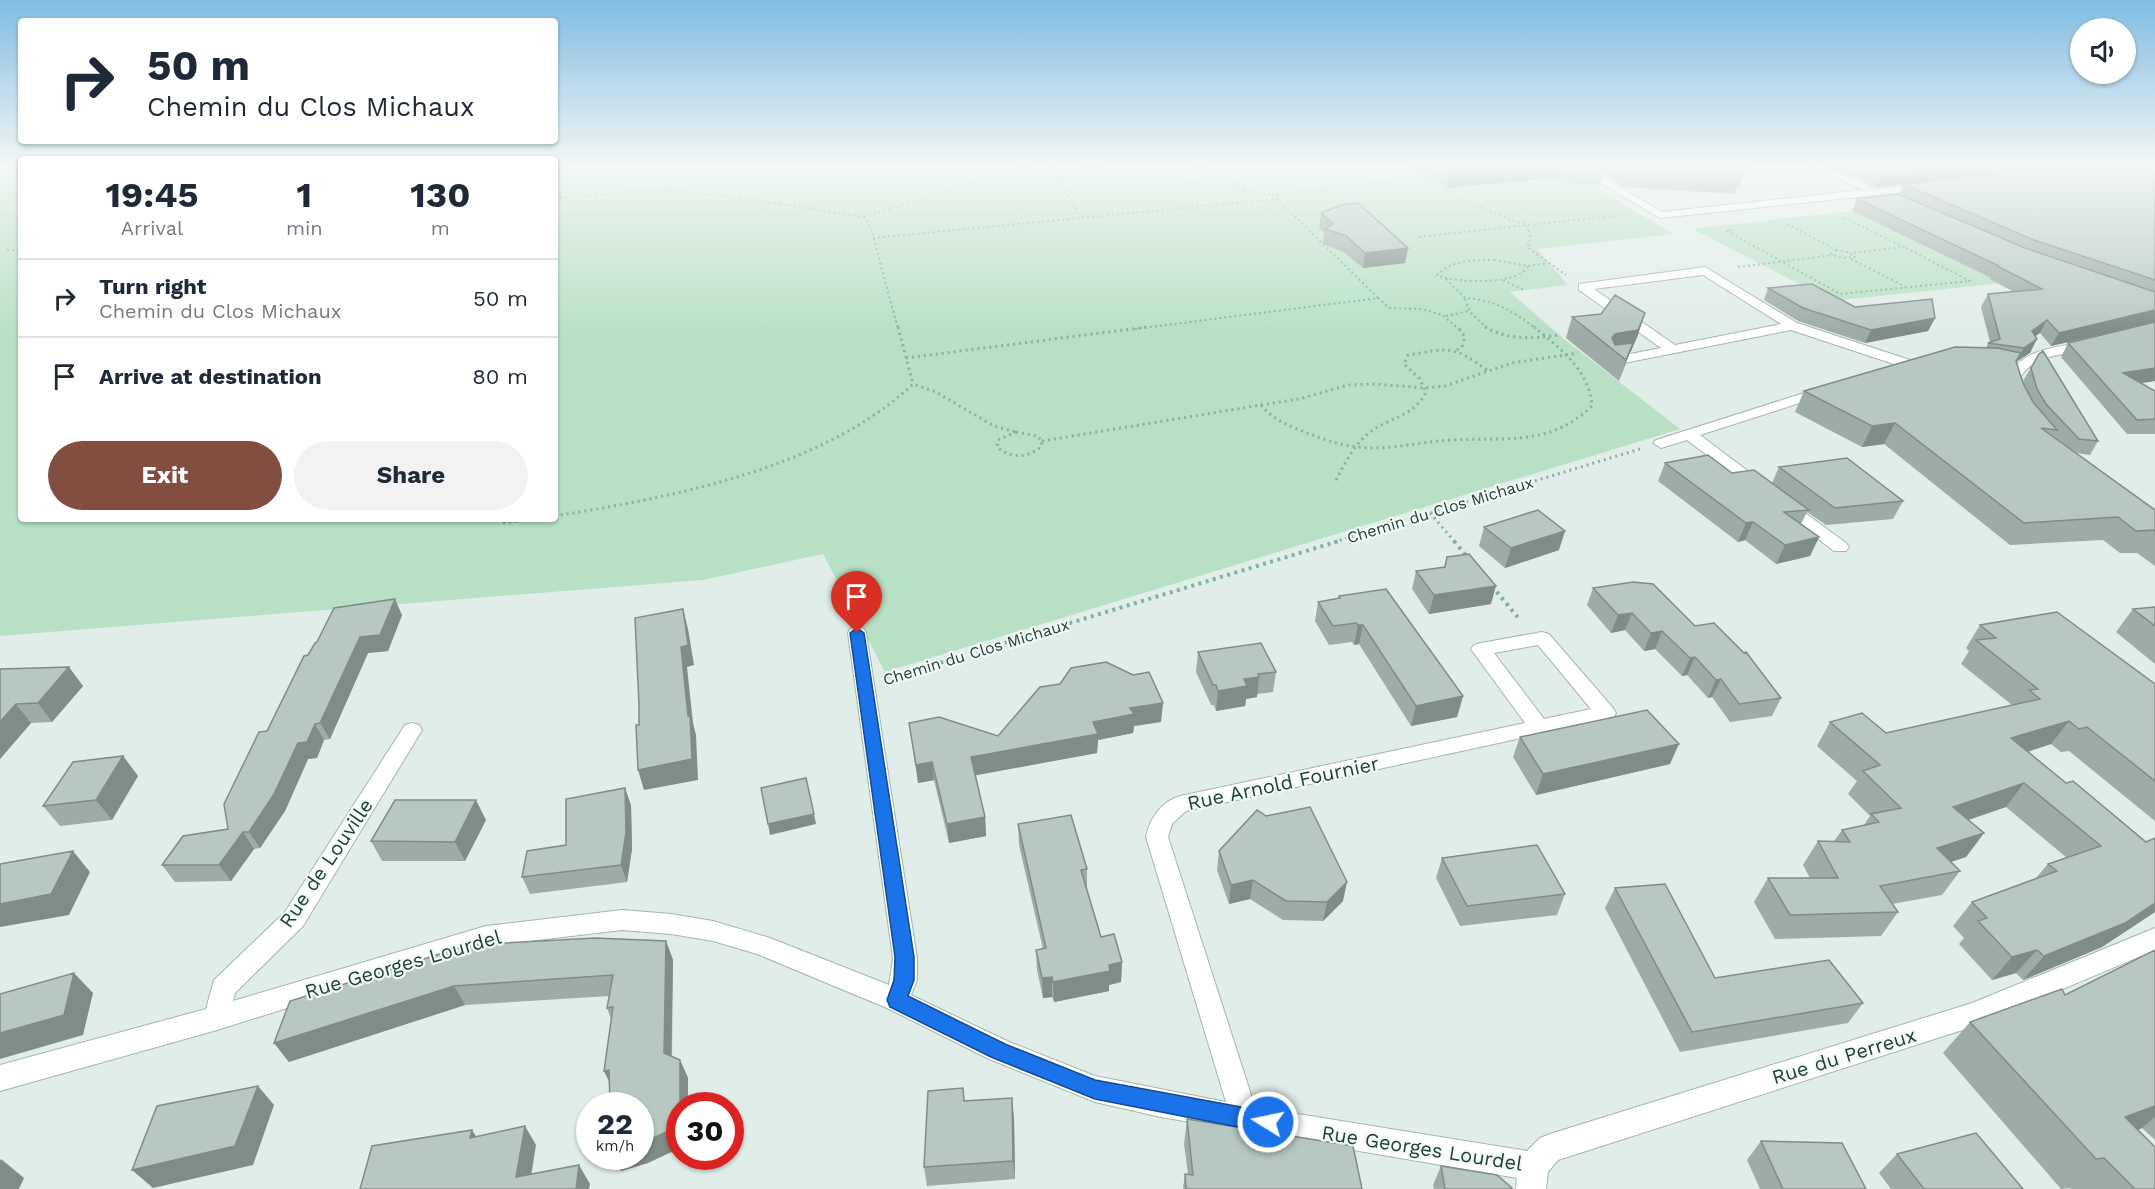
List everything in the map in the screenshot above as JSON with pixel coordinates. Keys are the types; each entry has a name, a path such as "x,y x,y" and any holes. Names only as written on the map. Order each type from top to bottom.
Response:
{"street":[{"path":"1583,287 1705,271 1792,326 1908,364"},
{"path":"1583,287 1673,350"},
{"path":"1614,361 1792,326"},
{"path":"2023,406 2014,384 2011,366 2040,355 2101,343"},
{"path":"1886,371 1924,361"},
{"path":"1661,443 1842,385"},
{"path":"1689,434 1840,547"},
{"name":"Chemin du Clos Michaux","path":"857,633 905,957 904,980 896,1000"},
{"name":"Rue Arnold Fournier","path":"1245,1118 1157,837 1159,824 1168,812 1180,804 1606,713 1542,638 1536,639"},
{"path":"1536,639 1481,649 1539,727"},
{"name":"Rue de Louville","path":"216,1018 223,988 294,919 412,730"},
{"name":"Rue Georges Lourdel","path":"0,1078 216,1018 486,936 622,920 671,924 713,931 752,942 896,1000 998,1050 1095,1089 1245,1118 1499,1162 1532,1178"},
{"name":"Rue du Perreux","path":"1532,1178 1542,1154 1550,1148 1975,1014 2155,939"}],"path":[{"path":"865,220 873,238 913,384"},
{"path":"873,238 1056,220"},
{"path":"1298,220 1389,308 1415,308 1449,319 1460,328 1465,338 1457,351"},
{"path":"1513,220 1527,225"},
{"path":"1419,237 1568,220"},
{"path":"1737,230 1727,231 1840,294 1970,281 1853,220"},
{"path":"1777,225 1799,223"},
{"path":"1788,224 1836,250 1852,253 1904,247"},
{"path":"1527,225 1531,238 1527,247 1583,287"},
{"path":"7,250 18,250"},
{"path":"1833,255 1831,252 1836,250"},
{"path":"1851,259 1855,257 1852,253"},
{"path":"1705,271 1833,255 1851,259 1907,287"},
{"path":"1549,263 1528,266 1497,260 1460,263 1440,270 1437,274 1446,279 1465,298 1469,311 1481,323 1505,337 1558,335"},
{"path":"1446,279 1500,279 1525,272 1528,266"},
{"path":"1500,279 1524,290"},
{"path":"906,358 1378,298"},
{"path":"1261,405 1269,416 1336,443 1376,448 1452,440 1513,440 1561,429 1582,418 1592,406 1591,389 1567,354 1514,310 1482,299 1465,298"},
{"path":"1442,316 1455,316 1469,311"},
{"path":"1336,480 1355,447 1366,435 1409,414 1422,404 1425,388 1419,378 1404,364 1408,355 1439,348 1457,351 1488,371"},
{"path":"1042,441 1299,399 1348,385 1375,384 1425,388 1445,386 1512,363 1578,353"},
{"path":"913,384 936,392 1000,430 1037,436 1042,441"},
{"path":"558,516 632,504 697,490 759,470 813,448 866,420 894,403 913,384"},
{"path":"1016,432 998,440 997,447 1002,452 1024,456 1035,453 1041,447 1042,441"},
{"name":"Chemin du Clos Michaux","path":"866,686 1661,443"},
{"path":"1430,513 1476,567"},
{"path":"503,523 512,522"},
{"path":"1491,585 1536,639"}],"green space":[{"path":"0,220 18,220 18,522 558,522 558,220 1651,220 1673,234 1537,249 1568,285 1510,292 1564,339 1680,429 885,672 823,554 703,580 0,636"},
{"path":"1768,220 1871,220 2001,283 1832,301 1693,229"}],"building":[{"path":"1329,220 1377,220 1408,248 1365,253 1346,236 1325,229 1333,224"},
{"path":"1903,220 1960,220 2025,248 2155,292 2155,310 2059,333 2047,320 2032,331 2037,339 2024,348 1988,343 2000,339 1988,294 2042,289 1997,266 1999,266"},
{"path":"1988,220 2155,220 2155,280 2034,240"},
{"path":"1812,284 1855,307 1932,299 1935,318 1871,330 1803,308 1768,288"},
{"path":"1615,295 1645,313 1638,330 1615,334 1612,338 1615,345 1633,343 1626,360 1572,317 1601,314"},
{"path":"2155,322 2155,368 2123,373 2155,391 2155,419 2137,420 2068,343"},
{"path":"1955,347 1997,348 2021,353 2016,361 2023,383 2033,402 2057,430 2041,428 2155,510 2155,532 2153,530 2136,531 2118,517 2024,523 1895,423 1872,426 1804,391"},
{"path":"2043,351 2098,441 2079,439 2046,404 2037,389 2031,368"},
{"path":"1708,455 1732,473 1754,470 1809,510 1784,512 1819,537 1785,545 1753,522 1746,523 1665,463"},
{"path":"1847,458 1903,501 1835,508 1779,467"},
{"path":"1538,510 1565,531 1511,548 1484,527"},
{"path":"1469,554 1496,586 1434,595 1416,571 1445,567 1447,557"},
{"path":"1633,582 1653,584 1695,626 1714,623 1744,653 1746,652 1781,698 1739,704 1721,679 1716,680 1695,657 1690,658 1662,631 1651,633 1632,613 1618,615 1593,588"},
{"path":"1386,589 1463,696 1416,706 1363,625 1356,623 1333,626 1318,602 1340,598 1339,596"},
{"path":"395,599 380,635 360,637 320,723 315,724 307,742 298,743 274,794 249,832 243,832 219,865 162,865 183,836 228,829 224,804 259,732 267,731 304,656 308,655 317,642 334,608"},
{"path":"2155,607 2155,626 2133,609"},
{"path":"683,609 688,645 681,647 688,716 690,715 692,759 638,770 636,725 639,725 639,705 635,618"},
{"path":"2057,612 2155,684 2155,781 2087,727 2079,729 2069,721 2011,738 2066,783 2073,781 2146,842 2155,838 2155,903 2125,923 2044,956 2037,950 2012,957 1978,921 1987,918 1972,902 2057,871 2048,864 2101,846 2024,783 1953,807 1984,833 1937,848 1960,871 1880,886 1898,912 1790,915 1768,878 1838,878 1818,841 1850,842 1842,830 1879,822 1871,814 1901,808 1863,771 1880,765 1830,722 1862,713 1886,733 2040,699 2029,690 2038,689 1976,640 1996,638 1980,625"},
{"path":"1261,643 1276,672 1258,674 1259,677 1244,679 1247,686 1218,691 1198,652"},
{"path":"1106,662 1133,675 1149,672 1163,703 1130,708 1134,714 1093,722 1098,734 971,757 985,817 947,824 932,762 916,765 909,723 939,717 998,736 1040,687 1060,684 1071,668"},
{"path":"69,667 38,703 16,704 0,722 0,669"},
{"path":"1647,710 1679,744 1543,774 1520,737"},
{"path":"123,756 96,800 43,806 73,762"},
{"path":"806,778 814,814 768,824 761,788"},
{"path":"625,788 626,832 621,865 522,877 527,851 566,845 566,799"},
{"path":"395,800 476,800 455,842 371,841"},
{"path":"1310,807 1347,882 1327,902 1286,901 1253,880 1231,885 1219,851 1257,810 1266,816"},
{"path":"1071,815 1087,869 1081,870 1101,937 1114,934 1122,962 1109,965 1110,971 1053,982 1052,977 1042,978 1036,950 1046,948 1018,824"},
{"path":"1537,845 1565,894 1467,906 1442,858"},
{"path":"73,851 51,894 0,904 0,864"},
{"path":"1665,884 1715,978 1829,960 1863,1003 1692,1032 1615,888"},
{"path":"595,938 666,941 664,1053 680,1060 680,1092 666,1092 666,1132 654,1138 654,1092 610,1092 609,1070 604,1071 613,1007 607,1008 613,975 454,986 274,1043 290,1001 468,945"},
{"path":"2155,950 2155,1106 2125,1117 2155,1147 2155,1189 2135,1189 2104,1158 2096,1159 1970,1022 2062,989 2065,995"},
{"path":"74,973 64,1015 0,1033 0,994"},
{"path":"258,1086 235,1146 132,1170 157,1106"},
{"path":"963,1088 964,1101 1012,1098 1013,1161 924,1167 928,1091"},
{"path":"1187,1119 1353,1146 1362,1189 1186,1189 1185,1174 1193,1175"},
{"path":"525,1126 516,1177 576,1166 576,1170 578,1170 576,1189 360,1189 372,1146 472,1130 470,1138"},
{"path":"1976,1133 2023,1189 1924,1189 1897,1154"},
{"path":"1761,1141 1842,1143 1866,1189 1783,1189"},
{"path":"1441,1166 1497,1175 1512,1189 1445,1189"}],"route":[{"path":"857,633 905,957 904,980 896,1000 998,1050 1095,1089 1161,1104 1268,1122"}]}
